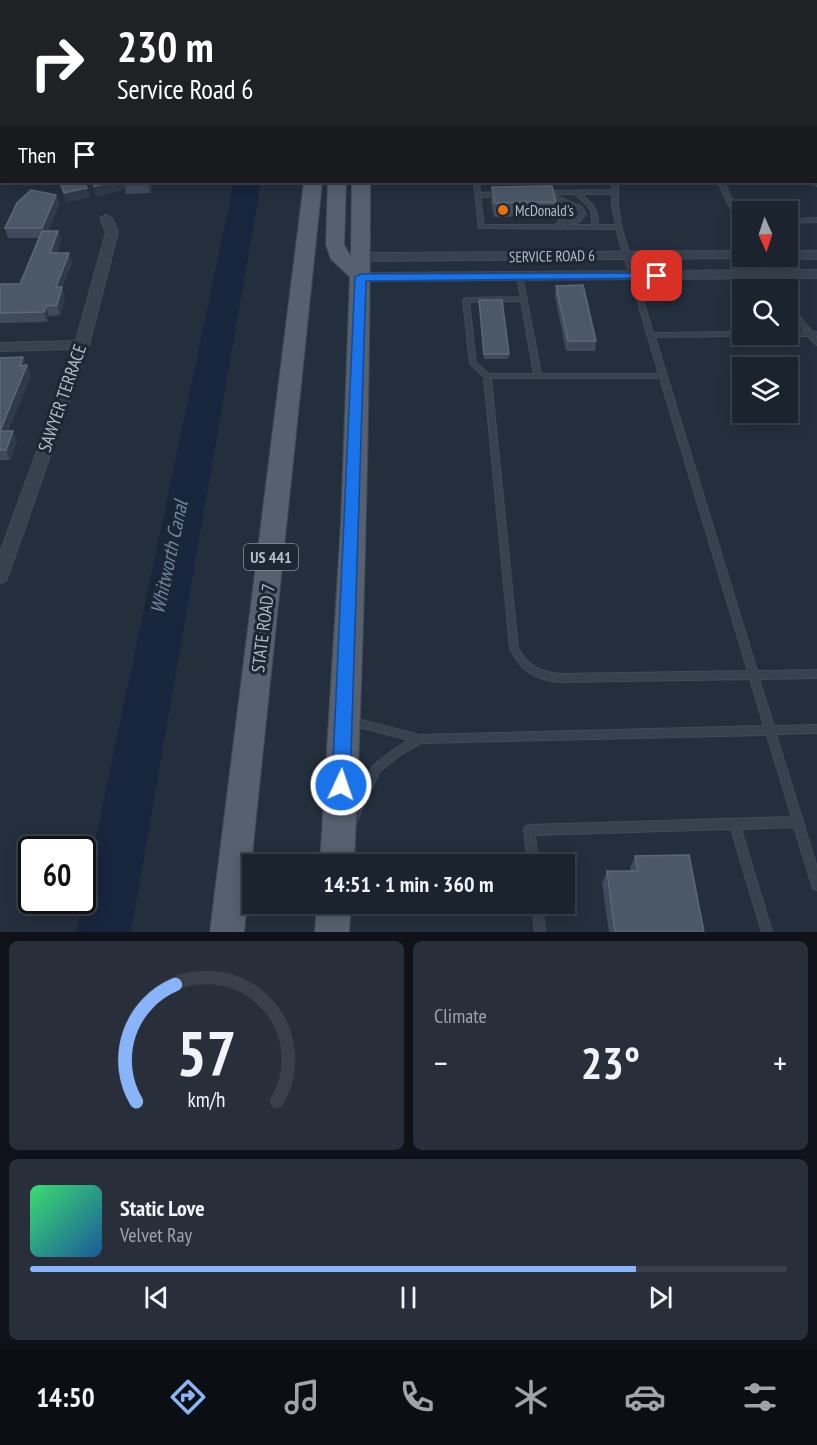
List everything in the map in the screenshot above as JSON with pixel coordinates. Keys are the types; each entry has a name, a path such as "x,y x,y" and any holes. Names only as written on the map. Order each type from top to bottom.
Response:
{"main road":[{"name":"STATE ROAD 7","path":"227,932 313,183"},
{"path":"337,183 335,245 338,255 361,267"},
{"path":"337,854 345,720 361,267 361,183"},
{"path":"332,932 333,914"}],"street":[{"name":"SAWYER TERRACE","path":"0,576 82,345 112,232 106,218"},
{"name":"SERVICE ROAD 6","path":"361,267 627,255 732,255"},
{"path":"798,255 817,255"},
{"name":"SERVICE ROAD 6","path":"361,267 520,277 817,274"},
{"path":"0,347 82,345"}],"lane":[{"path":"477,183 481,227 619,227"},
{"path":"616,183 619,227 633,276 817,885"},
{"path":"722,183 732,202"},
{"path":"535,192 615,192"},
{"path":"543,192 579,208 583,214 577,221 557,226"},
{"path":"575,193 594,208 595,227"},
{"path":"478,195 506,194"},
{"path":"557,226 567,212 565,201"},
{"path":"798,221 817,220"},
{"path":"768,267 778,279"},
{"path":"520,277 538,376"},
{"path":"524,299 466,300 473,364 487,376 663,376"},
{"path":"798,318 813,334 817,343"},
{"path":"650,335 732,334"},
{"path":"487,376 514,648 525,667 535,673 560,678 817,674"},
{"path":"345,720 420,739 817,729"},
{"path":"338,854 376,769 396,753 420,739"},
{"path":"531,854 529,830 798,822"},
{"path":"735,824 767,932"},
{"path":"538,914 540,932"}],"water":[{"name":"Whitworth Canal","path":"234,183 261,183 131,932 76,932 80,914 96,914 96,837"}],"building":[{"path":"60,183 84,183 87,188 64,193"},
{"path":"124,183 148,183 148,184"},
{"path":"552,186 556,202 495,203 492,187"},
{"path":"31,190 56,195 42,228 5,228 17,203"},
{"path":"42,231 58,231 50,253 69,253 56,287 62,287 57,305 46,306 44,312 0,313 0,284 20,284"},
{"path":"583,285 596,341 568,341 556,286"},
{"path":"479,300 502,300 509,354 484,354"},
{"path":"23,357 20,366 27,365 0,431 0,358"},
{"path":"0,431 13,431 6,450 0,450"},
{"path":"689,855 704,932 615,932 607,871 638,871 635,856"}],"place":[{"name":"McDonald's","path":"503,210"}],"route":[{"path":"341,785 361,277 657,276"}]}
